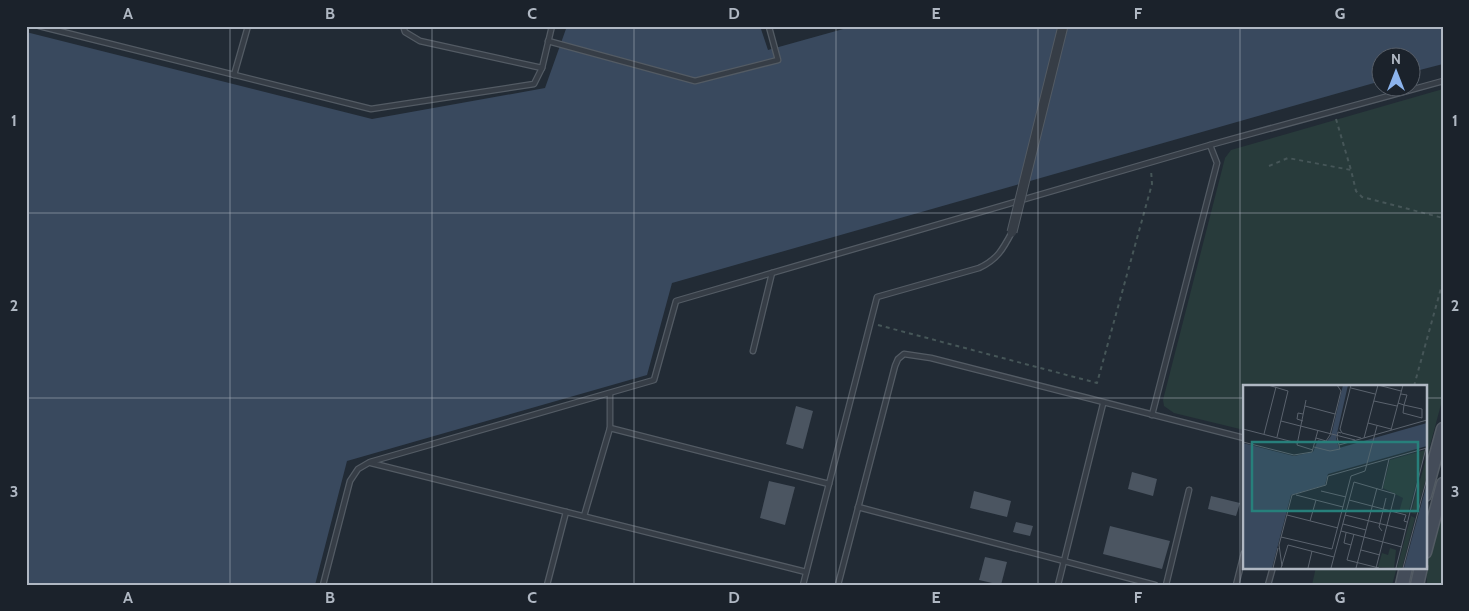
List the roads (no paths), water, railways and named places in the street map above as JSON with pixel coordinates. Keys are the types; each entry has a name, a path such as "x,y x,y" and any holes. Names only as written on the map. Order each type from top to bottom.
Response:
{"street":[{"path":"1012,232 1063,26"},
{"path":"1426,491 1443,429"},
{"path":"1426,548 1443,484"},
{"path":"1402,585 1406,568"},
{"path":"1417,585 1421,568"}],"lane":[{"path":"40,26 371,109 534,84 542,68 552,26"},
{"path":"234,75 248,26"},
{"path":"403,26 405,32 420,41 542,68"},
{"path":"548,42 695,81 778,60 770,27"},
{"path":"323,585 350,481 358,469 370,462 654,380 676,301 1210,145 1443,81"},
{"path":"1152,415 1217,163 1210,145"},
{"path":"803,585 877,297 979,268 993,262 1012,232"},
{"path":"753,351 772,273"},
{"path":"838,585 895,366 904,354 931,358 1103,404 1243,438"},
{"path":"584,516 610,428 610,394"},
{"path":"1058,585 1103,404"},
{"path":"610,428 829,484"},
{"path":"370,462 806,572"},
{"path":"1166,585 1189,490"},
{"path":"858,507 1155,585"},
{"path":"547,585 566,512"},
{"path":"1236,585 1243,557"},
{"path":"1268,585 1273,568"}],"water":[{"path":"567,26 760,26 768,50 854,26 1443,26 1443,64 1422,69 1422,48 1372,48 1372,84 672,283 647,375 347,461 315,585 26,585 26,32 372,119 545,88"}]}
